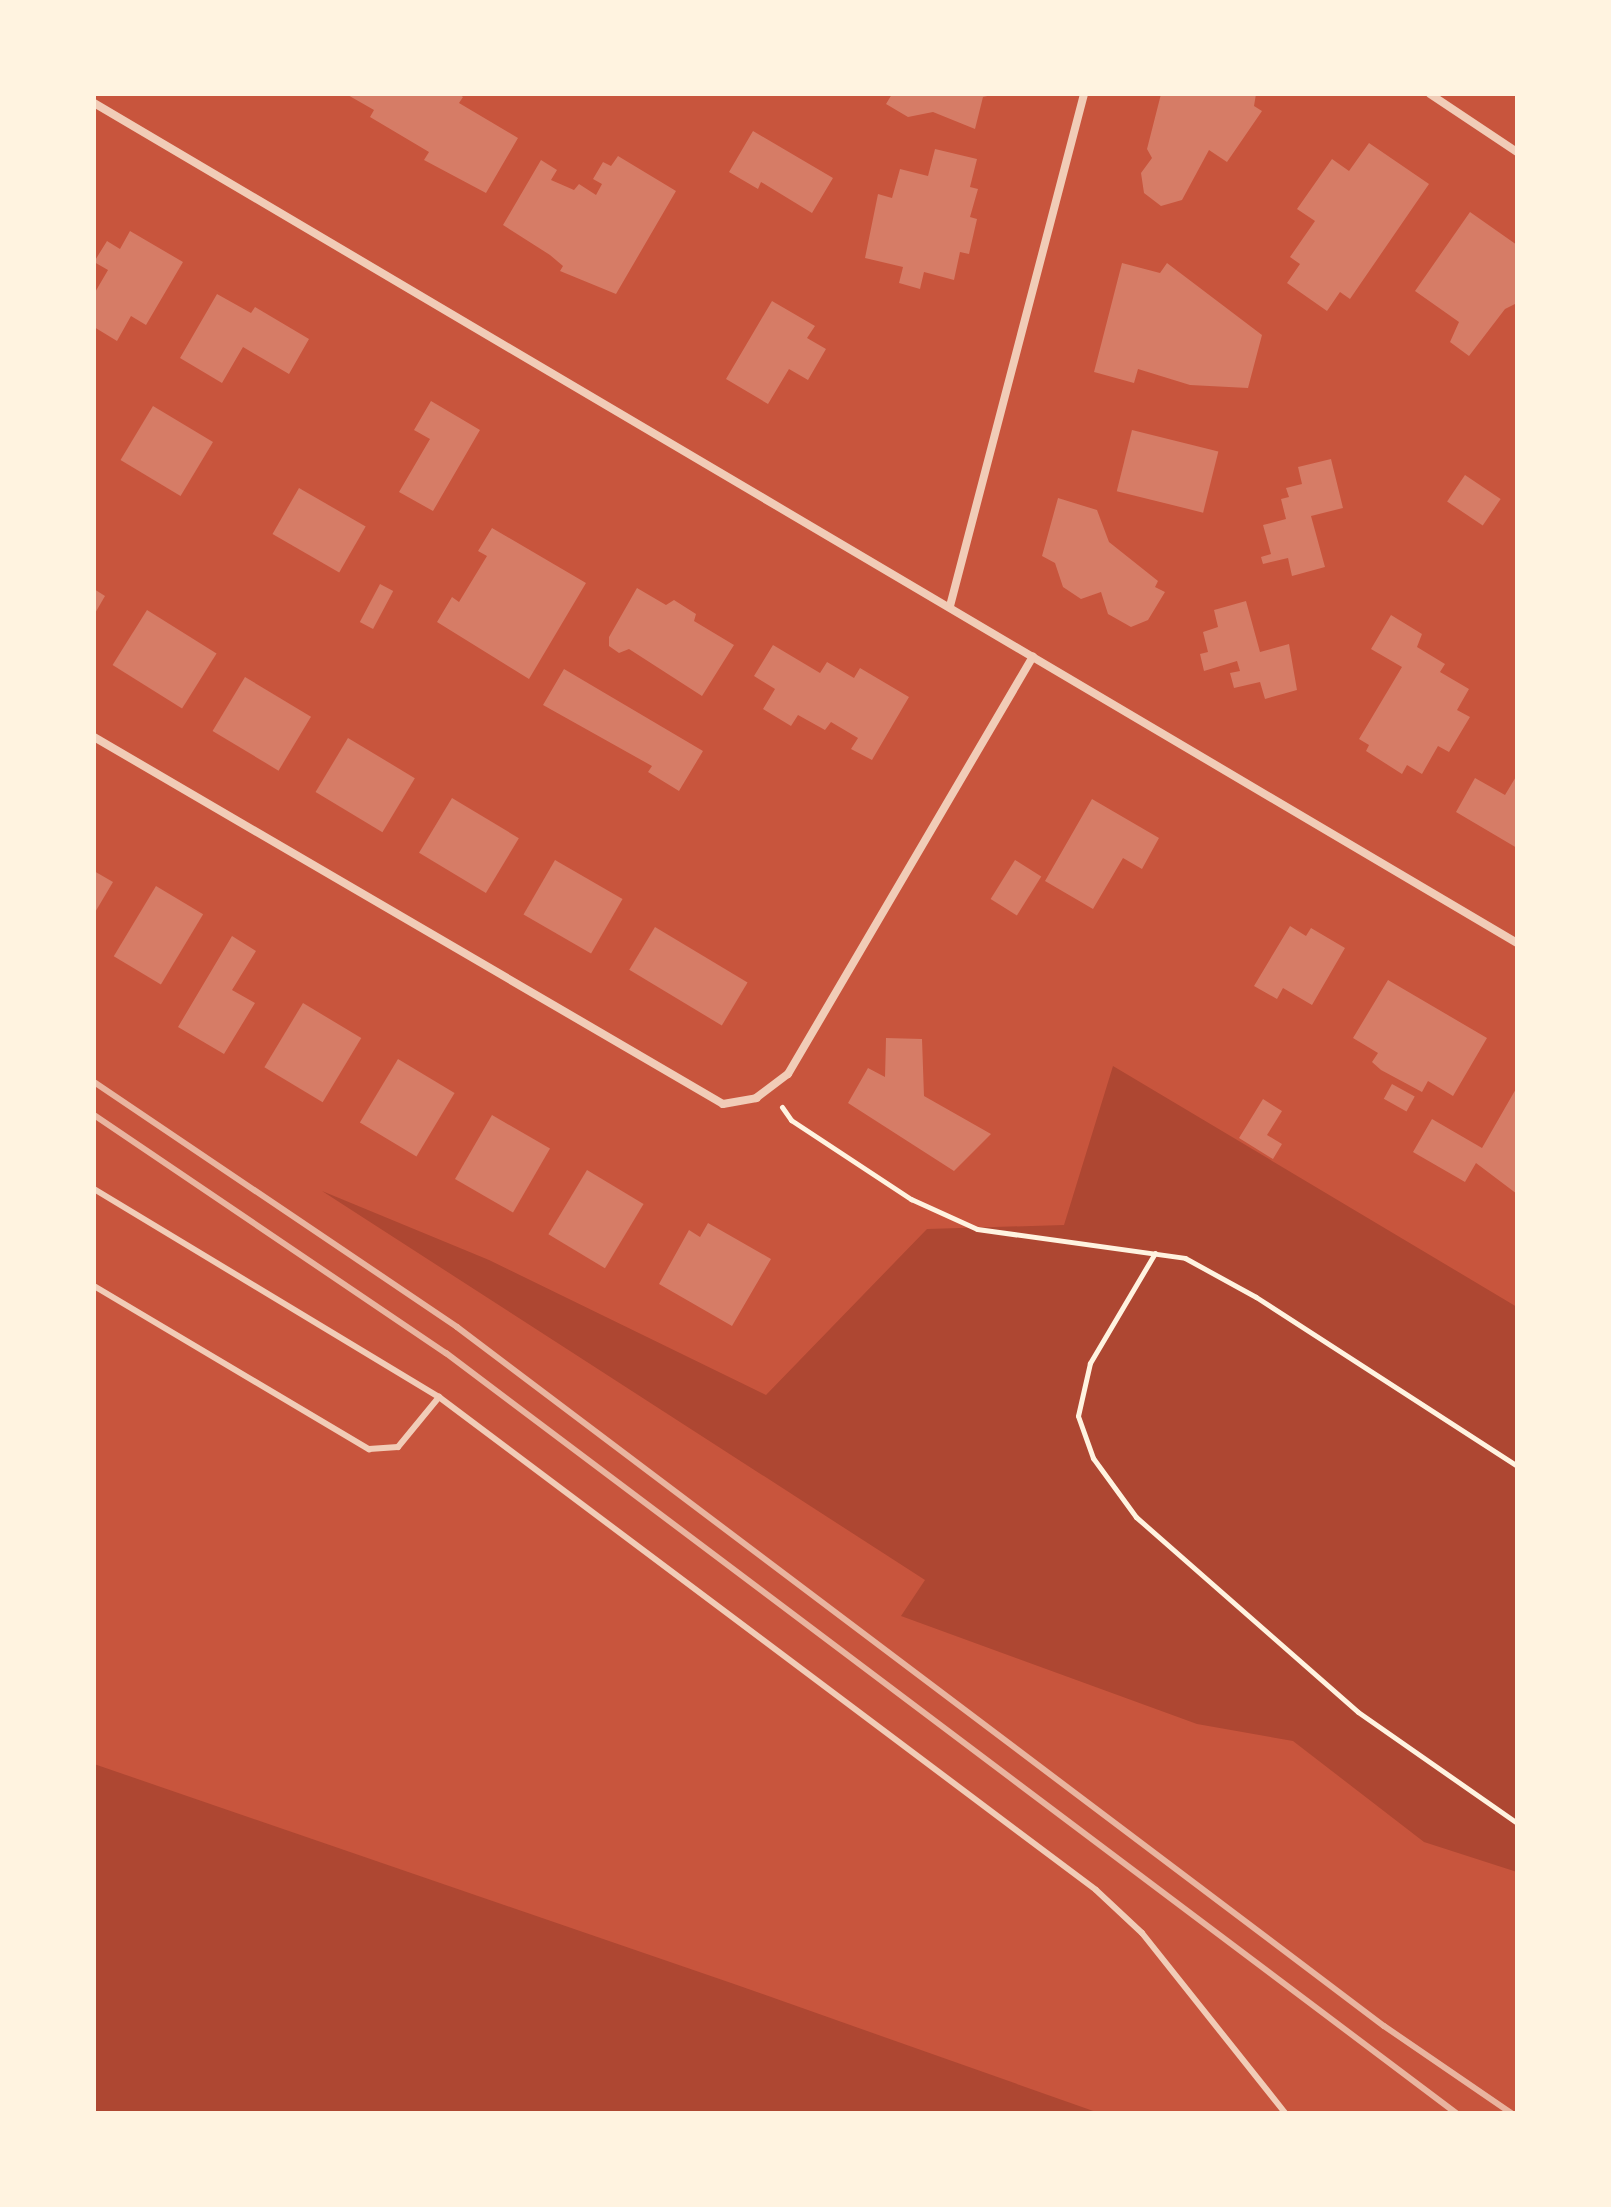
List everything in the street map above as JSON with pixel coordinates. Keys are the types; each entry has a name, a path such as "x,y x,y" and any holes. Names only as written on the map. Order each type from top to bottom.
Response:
{"street":[{"path":"950,606 1084,94"},
{"path":"1430,94 1517,152"},
{"path":"94,103 1517,943"},
{"path":"94,737 723,1104 756,1098 788,1074 1033,657"}],"lane":[{"path":"94,1189 439,1397 1096,1890 1142,1933 1285,2113"},
{"path":"94,1286 369,1449 398,1447 439,1397"}],"path":[{"path":"791,1120 911,1199 977,1229 1185,1258 1256,1297 1517,1466"},
{"path":"1155,1253 1090,1363 1078,1416 1093,1458 1136,1517 1358,1712 1517,1823"}],"shaded area":[{"path":"1113,1066 1517,1307 1517,1872 1424,1842 1293,1741 1197,1724 901,1616 925,1580 322,1191 489,1260 766,1395 927,1229 1064,1225"},
{"path":"94,1764 737,1985 1099,2113 94,2113"}],"building":[{"path":"346,94 459,94 463,97 459,103 518,138 486,193 424,160 429,152 370,117 374,110"},
{"path":"892,94 992,95 983,97 975,129 933,112 908,117 886,104"},
{"path":"1161,94 1256,94 1254,106 1262,111 1227,162 1209,150 1182,200 1161,206 1144,193 1141,173 1152,158 1147,149"},
{"path":"753,131 833,178 812,213 761,182 758,189 729,172"},
{"path":"1369,143 1429,184 1350,299 1340,292 1327,311 1287,283 1300,264 1290,257 1315,221 1297,209 1332,159 1349,171"},
{"path":"935,149 977,159 970,187 978,189 970,217 977,219 969,254 960,252 954,280 924,272 920,289 899,283 903,267 865,258 878,194 892,198 900,169 928,176"},
{"path":"618,156 676,191 616,294 560,271 563,266 550,255 503,225 541,160 557,170 551,180 574,190 579,184 596,195 602,184 593,179 603,162 611,166"},
{"path":"1470,212 1517,245 1517,303 1505,309 1469,356 1450,342 1459,322 1415,291"},
{"path":"130,231 183,262 146,325 131,316 117,341 94,327 94,294 108,270 94,262 107,241 120,249"},
{"path":"1122,263 1160,273 1167,263 1262,335 1248,388 1190,385 1138,369 1134,383 1094,372"},
{"path":"217,294 251,313 255,307 309,339 289,374 243,347 222,383 180,358"},
{"path":"772,301 815,326 807,338 826,349 808,380 789,369 768,404 726,379"},
{"path":"431,401 480,430 433,511 399,492 430,439 414,430"},
{"path":"153,406 213,442 181,496 121,460"},
{"path":"1132,430 1218,452 1203,513 1117,491"},
{"path":"1331,459 1343,508 1311,516 1325,567 1292,576 1288,558 1263,564 1261,557 1271,554 1263,525 1286,519 1281,499 1289,497 1286,488 1302,484 1298,467"},
{"path":"1465,475 1501,499 1483,526 1447,502"},
{"path":"299,488 366,526 339,572 273,534"},
{"path":"1058,498 1097,510 1109,542 1158,581 1155,587 1165,592 1148,620 1131,627 1108,614 1101,592 1081,599 1063,587 1055,563 1042,556"},
{"path":"492,528 586,583 529,679 437,622 452,597 459,602 487,556 478,551"},
{"path":"380,584 393,591 373,629 360,622"},
{"path":"637,588 666,605 674,600 696,614 694,621 734,645 702,696 629,649 619,653 609,646 609,637"},
{"path":"94,589 105,596 94,615"},
{"path":"1246,601 1260,652 1289,644 1297,690 1265,699 1260,682 1234,688 1230,673 1240,671 1237,661 1204,671 1200,654 1208,652 1203,632 1218,627 1214,610"},
{"path":"147,610 217,653 182,709 113,665"},
{"path":"1391,615 1422,634 1417,647 1445,664 1440,672 1469,689 1457,710 1470,717 1449,752 1438,746 1422,774 1407,765 1402,774 1366,751 1369,745 1359,739 1402,667 1371,649"},
{"path":"773,645 820,673 827,662 854,678 860,668 909,697 872,760 851,749 858,738 831,722 825,730 798,715 791,726 763,709 775,689 754,676"},
{"path":"564,669 703,751 679,791 648,772 652,766 543,705"},
{"path":"245,677 311,717 279,771 213,731"},
{"path":"348,738 415,778 382,832 316,792"},
{"path":"1517,775 1517,848 1456,812 1475,778 1505,795"},
{"path":"452,798 519,838 486,893 419,853"},
{"path":"1092,799 1159,838 1142,869 1123,858 1093,909 1045,881"},
{"path":"555,860 623,899 591,954 524,915"},
{"path":"1015,860 1041,876 1017,915 991,899"},
{"path":"94,871 113,882 94,914"},
{"path":"156,886 203,914 161,985 114,956"},
{"path":"1290,926 1306,936 1311,928 1345,948 1312,1005 1283,988 1277,999 1254,986"},
{"path":"655,927 748,983 722,1025 629,970"},
{"path":"232,936 256,951 232,990 255,1003 224,1054 178,1027"},
{"path":"1388,980 1487,1038 1453,1096 1428,1081 1422,1092 1381,1070 1372,1062 1378,1053 1353,1038"},
{"path":"303,1003 361,1038 323,1102 264,1067"},
{"path":"886,1038 922,1039 924,1096 991,1134 954,1171 848,1103 868,1068 885,1077"},
{"path":"398,1059 455,1093 416,1156 360,1122"},
{"path":"1392,1084 1415,1097 1406,1111 1384,1099"},
{"path":"1517,1087 1517,1194 1476,1163 1465,1182 1413,1152 1432,1119 1482,1148"},
{"path":"1263,1099 1282,1111 1267,1135 1282,1144 1273,1159 1239,1138"},
{"path":"492,1115 550,1148 513,1213 455,1179"},
{"path":"587,1170 644,1204 605,1268 548,1234"},
{"path":"708,1223 771,1259 732,1326 659,1284 689,1230 700,1237"}],"railway":[{"path":"94,1082 457,1327 1384,2026 1511,2113"},
{"path":"94,1115 446,1353 1456,2113"}]}
